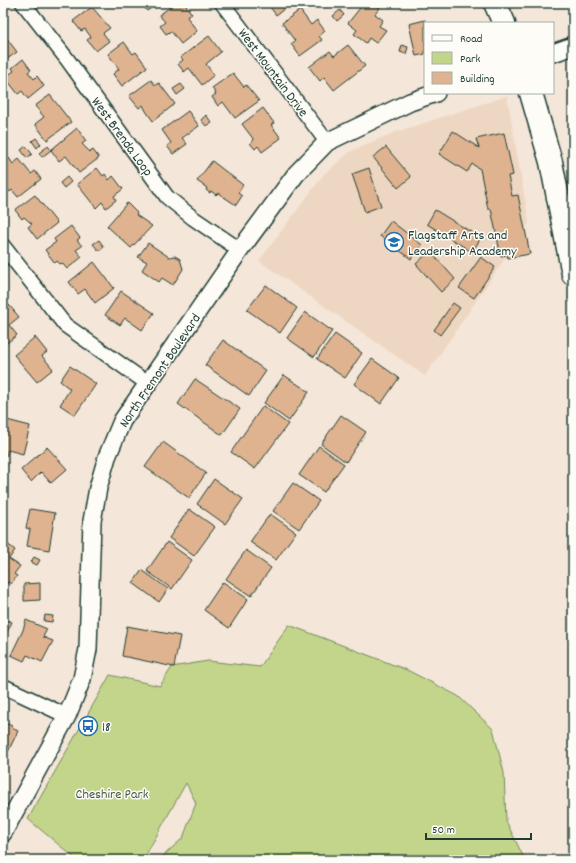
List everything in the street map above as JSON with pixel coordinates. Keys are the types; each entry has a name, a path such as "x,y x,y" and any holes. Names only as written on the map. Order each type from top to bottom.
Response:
{"main road":[{"path":"495,3 504,22"},
{"path":"530,94 551,162 573,274"}],"street":[{"name":"West Brenda Loop","path":"23,3 67,59 167,197 193,218 240,250"},
{"name":"West Mountain Drive","path":"222,3 327,142"},
{"path":"554,53 573,46"},
{"name":"North Fremont Boulevard","path":"3,833 67,716 82,679 88,649 92,521 98,488 107,457 122,421 240,250 296,174 327,142 410,102 433,94"},
{"path":"3,246 64,325 147,383"},
{"path":"3,686 67,716"}],"shaded area":[{"name":"Flagstaff Arts and Leadership Academy","path":"507,96 529,223 425,376 259,261 324,174 351,151 393,133"}],"green space":[{"name":"Cheshire Park","path":"289,625 407,670 458,696 493,729 504,773 506,821 525,860 161,860 162,857 183,838 196,803 186,783 143,860 77,860 28,819 110,675 160,686 172,667 208,661 260,667"}],"building":[{"path":"141,3 158,3 147,11"},
{"path":"176,3 184,3 192,14 187,17 197,31 181,44 171,31 166,34 160,26 165,22 159,15"},
{"path":"267,3 292,3 276,15"},
{"path":"364,3 373,3 380,8 375,14 383,20 379,26 386,30 376,43 369,38 366,43 354,34 357,30 348,23"},
{"path":"92,7 110,28 103,33 109,41 96,51 87,40 91,37 85,29 81,31 73,21"},
{"path":"300,10 311,25 317,20 325,31 319,36 322,40 300,56 291,44 295,41 282,23"},
{"path":"340,10 344,15 337,21 333,16"},
{"path":"425,20 424,54 416,56 409,24"},
{"path":"5,36 17,52 3,62 3,38"},
{"path":"209,36 221,52 206,64 214,75 202,85 189,68 184,72 178,64 183,60 181,57"},
{"path":"124,42 133,54 136,52 147,67 122,86 113,74 119,69 108,54"},
{"path":"348,45 365,66 334,90 324,77 320,81 309,67 330,51 334,56"},
{"path":"402,45 408,47 406,54 400,52"},
{"path":"23,59 31,70 28,72 34,79 37,76 44,86 28,99 22,91 18,94 5,77 14,71 12,68"},
{"path":"233,73 244,87 246,85 259,101 235,118 223,102 218,106 212,97 216,94 212,88"},
{"path":"151,80 155,85 159,83 175,104 153,121 143,105 139,108 129,96"},
{"path":"181,84 185,89 177,95 173,89"},
{"path":"50,95 71,122 47,140 35,124 44,117 35,106"},
{"path":"263,108 274,123 271,125 281,138 262,152 258,146 255,149 250,143 254,140 242,124"},
{"path":"188,111 199,126 182,138 187,144 173,154 167,146 171,143 162,130"},
{"path":"206,115 212,123 206,126 201,120"},
{"path":"77,128 86,141 82,144 90,152 93,150 99,158 79,173 66,156 59,161 51,150"},
{"name":"Flagstaff Arts and Leadership Academy","path":"453,131 479,148 476,139 504,133 513,175 508,176 512,196 518,195 530,254 508,258 507,255 501,256 491,209 488,209 480,169 472,164 467,172 439,154"},
{"path":"36,138 41,144 37,148 32,141"},
{"path":"26,146 32,154 27,158 21,150"},
{"path":"48,146 51,150 42,157 39,153"},
{"path":"386,147 411,177 398,188 373,157"},
{"path":"9,158 13,164 19,159 31,174 35,171 41,179 18,197 12,190 10,192 5,186 3,188 3,163"},
{"path":"212,161 243,185 238,193 242,196 236,205 218,193 216,195 211,191 210,193 206,190 207,188 197,181"},
{"path":"97,168 103,176 105,174 109,180 113,176 123,189 114,196 116,200 106,208 102,202 96,208 77,184"},
{"path":"369,168 381,206 365,212 352,174"},
{"path":"67,177 71,182 64,188 60,183"},
{"path":"35,195 57,223 37,239 28,227 32,224 24,217 22,219 15,210"},
{"path":"127,203 137,213 136,215 152,226 131,248 107,226"},
{"path":"435,210 481,238 472,252 427,224"},
{"path":"391,221 422,245 411,259 380,236"},
{"path":"71,226 80,238 77,240 82,246 76,250 82,257 67,269 62,263 60,264 57,261 55,263 45,250 56,242 54,239"},
{"path":"99,240 104,247 99,251 93,244"},
{"path":"148,243 169,257 175,256 180,259 183,269 173,285 162,278 159,282 142,270 147,262 138,257"},
{"path":"430,251 455,279 441,292 416,264"},
{"path":"481,257 495,267 474,298 459,288"},
{"path":"94,262 114,288 95,303 85,289 78,294 69,282"},
{"path":"266,285 297,308 280,333 247,310"},
{"path":"121,291 154,313 142,330 125,318 120,325 105,315"},
{"path":"453,303 460,308 440,335 434,330"},
{"path":"9,305 19,317 9,325 17,335 3,346 3,310"},
{"path":"305,312 332,331 314,357 287,338"},
{"path":"335,334 362,353 345,378 317,359"},
{"path":"35,337 47,352 42,356 53,369 37,382 14,355"},
{"path":"223,340 266,371 249,396 205,365"},
{"path":"372,359 399,378 381,404 354,384"},
{"path":"70,366 96,384 75,415 60,405 70,389 60,381"},
{"path":"284,375 309,392 289,421 264,403"},
{"path":"195,379 240,409 222,435 178,404"},
{"path":"263,406 288,424 255,469 231,452"},
{"path":"341,415 366,432 346,462 321,444"},
{"path":"3,419 30,426 23,454 8,450 6,456 3,456"},
{"path":"163,442 206,473 189,498 145,467"},
{"path":"319,446 344,464 324,492 299,475"},
{"path":"47,447 67,469 51,483 41,472 31,482 21,470"},
{"path":"214,479 243,499 225,524 197,504"},
{"path":"293,483 319,501 299,529 273,511"},
{"path":"30,509 55,513 49,550 27,546 30,529 26,528"},
{"path":"189,509 215,527 194,556 169,538"},
{"path":"270,514 296,532 276,560 250,542"},
{"path":"167,542 192,560 172,589 147,571"},
{"path":"6,543 15,550 9,559 20,566 14,574 17,576 11,584 8,582 6,585 3,583 3,548"},
{"path":"246,550 271,568 251,596 226,579"},
{"path":"34,557 40,560 37,565 31,562"},
{"path":"142,570 168,589 159,602 133,583"},
{"path":"223,582 248,599 229,628 204,610"},
{"path":"40,583 40,600 24,601 24,584"},
{"path":"45,615 53,616 52,622 44,621"},
{"path":"3,618 12,622 3,640"},
{"path":"26,620 47,629 43,637 53,641 42,662 27,655 24,661 11,655"},
{"path":"127,626 180,636 174,667 122,656"},
{"path":"3,722 12,726 12,728 18,731 3,762"}],"place":[{"name":"Flagstaff Arts and Leadership Academy","path":"394,242"},
{"name":"18","path":"88,726"}]}
